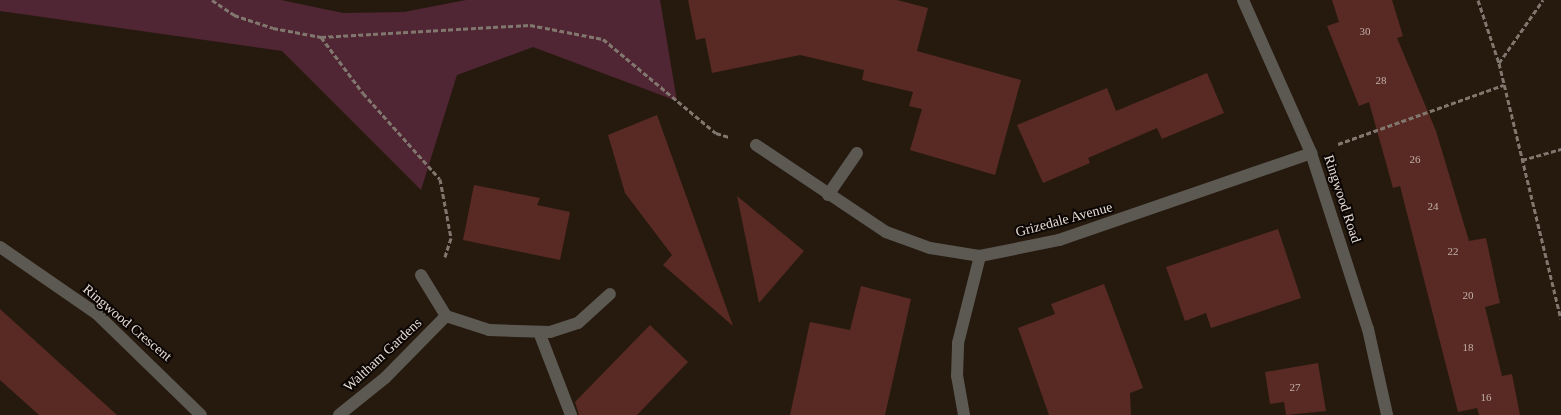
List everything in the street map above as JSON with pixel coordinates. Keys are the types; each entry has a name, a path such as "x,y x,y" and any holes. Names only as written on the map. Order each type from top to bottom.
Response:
{"street":[{"name":"Ringwood Road","path":"1243,0 1311,153 1368,329 1387,415"},
{"name":"Grizedale Avenue","path":"756,145 828,195 886,232 930,248 980,256 1068,237 1311,153"},
{"path":"828,195 857,153"},
{"name":"Ringwood Crescent","path":"0,247 98,314 201,415"},
{"path":"964,415 957,376 958,343 980,256"},
{"path":"421,275 433,298 446,316 489,330 539,332 578,323 610,294"},
{"name":"Waltham Gardens","path":"339,415 385,378 446,316"},
{"path":"539,332 571,415"}],"path":[{"path":"212,0 234,15 265,26 321,37 530,25 603,39 716,133 756,145"},
{"path":"1478,0 1499,63 1561,319"},
{"path":"1499,63 1544,0"},
{"path":"321,37 363,93 440,179 451,238 433,298"},
{"path":"1311,153 1504,85"},
{"path":"1522,160 1561,149"}],"shaded area":[{"path":"0,0 281,0 343,13 404,12 466,0 660,0 677,101 533,47 457,75 421,190 282,51 0,11"}],"building":[{"path":"688,0 897,0 928,8 917,51 1021,80 995,175 910,150 922,109 909,106 913,92 862,80 864,70 800,55 712,73 705,38 696,40"},
{"path":"1332,0 1392,0 1403,36 1397,38 1436,131 1469,241 1486,238 1500,303 1485,307 1502,376 1512,374 1520,415 1479,415 1477,408 1458,412 1400,186 1393,188 1369,102 1359,106 1327,26 1339,22"},
{"path":"1207,73 1224,113 1162,139 1157,128 1088,158 1090,163 1043,183 1017,125 1107,88 1116,111"},
{"path":"657,115 733,326 663,265 672,255 625,193 608,135"},
{"path":"474,185 540,198 537,205 570,212 560,260 463,240"},
{"path":"737,196 804,251 759,303"},
{"path":"1278,229 1301,298 1211,328 1206,313 1185,321 1166,267"},
{"path":"1104,284 1143,388 1130,393 1131,415 1049,415 1018,328 1055,314 1051,304"},
{"path":"861,286 911,299 885,415 790,415 810,322 850,330"},
{"path":"0,309 117,415 39,415 0,380"},
{"path":"650,325 688,362 637,415 579,415 575,402"},
{"path":"1318,363 1326,411 1286,415 1284,402 1270,404 1265,372"}]}
